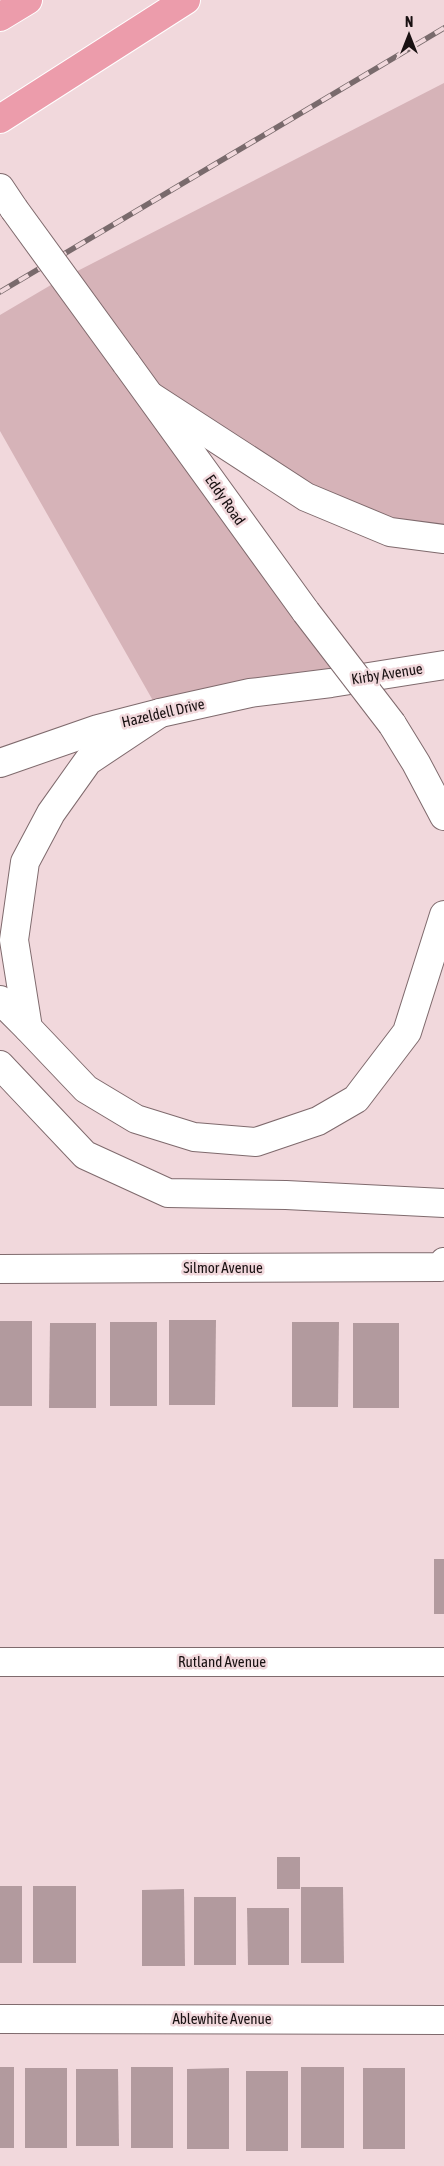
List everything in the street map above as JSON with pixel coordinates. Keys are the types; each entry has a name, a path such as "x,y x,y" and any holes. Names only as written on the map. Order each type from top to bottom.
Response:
{"highway":[{"path":"0,18 28,0"},
{"path":"0,119 186,0"}],"street":[{"name":"Eddy Road","path":"7,198 306,612 392,724 416,763 444,816"},
{"path":"152,397 306,497 390,532 444,539"},
{"name":"Kirby Avenue","path":"331,683 444,665"},
{"name":"Hazeldell Drive","path":"0,763 98,729 160,713 250,693 331,683"},
{"path":"28,1028 14,940 25,862 51,813 88,761 160,713"},
{"path":"0,1000 86,1089 136,1119 194,1137 256,1142 318,1121 356,1099 407,1032 444,915"},
{"path":"0,1066 85,1155 168,1193 286,1195 444,1203"},
{"name":"Silmor Avenue","path":"0,1269 440,1267 444,1262"},
{"name":"Rutland Avenue","path":"0,1662 444,1662"},
{"name":"Ablewhite Avenue","path":"0,2019 444,2020"}],"shaded area":[{"path":"444,83 444,539 390,532 154,398 356,678 160,713 0,431 0,315 56,282"}],"building":[{"path":"169,1320 216,1320 215,1405 169,1405"},
{"path":"0,1321 32,1321 32,1406 0,1406"},
{"path":"110,1322 157,1322 157,1406 110,1406"},
{"path":"292,1322 339,1322 338,1407 292,1407"},
{"path":"50,1323 96,1323 96,1408 49,1408"},
{"path":"353,1323 399,1323 399,1408 353,1408"},
{"path":"434,1559 444,1559 444,1614 434,1614"},
{"path":"277,1857 300,1857 300,1889 277,1889"},
{"path":"0,1886 22,1886 22,1963 0,1963"},
{"path":"33,1886 76,1886 76,1963 33,1963"},
{"path":"301,1887 343,1887 344,1963 301,1963"},
{"path":"184,1889 185,1966 142,1966 142,1890"},
{"path":"194,1897 236,1897 236,1965 194,1965"},
{"path":"247,1908 289,1908 289,1965 248,1965"},
{"path":"0,2067 14,2067 14,2148 0,2148"},
{"path":"131,2067 173,2067 173,2148 131,2148"},
{"path":"301,2067 344,2067 344,2148 301,2148"},
{"path":"25,2068 67,2068 67,2148 25,2148"},
{"path":"229,2068 229,2149 187,2149 187,2069"},
{"path":"363,2068 405,2068 405,2149 363,2149"},
{"path":"76,2069 118,2069 119,2146 76,2146"},
{"path":"246,2071 288,2071 288,2151 246,2151"}],"railway":[{"path":"0,292 444,28"}]}
